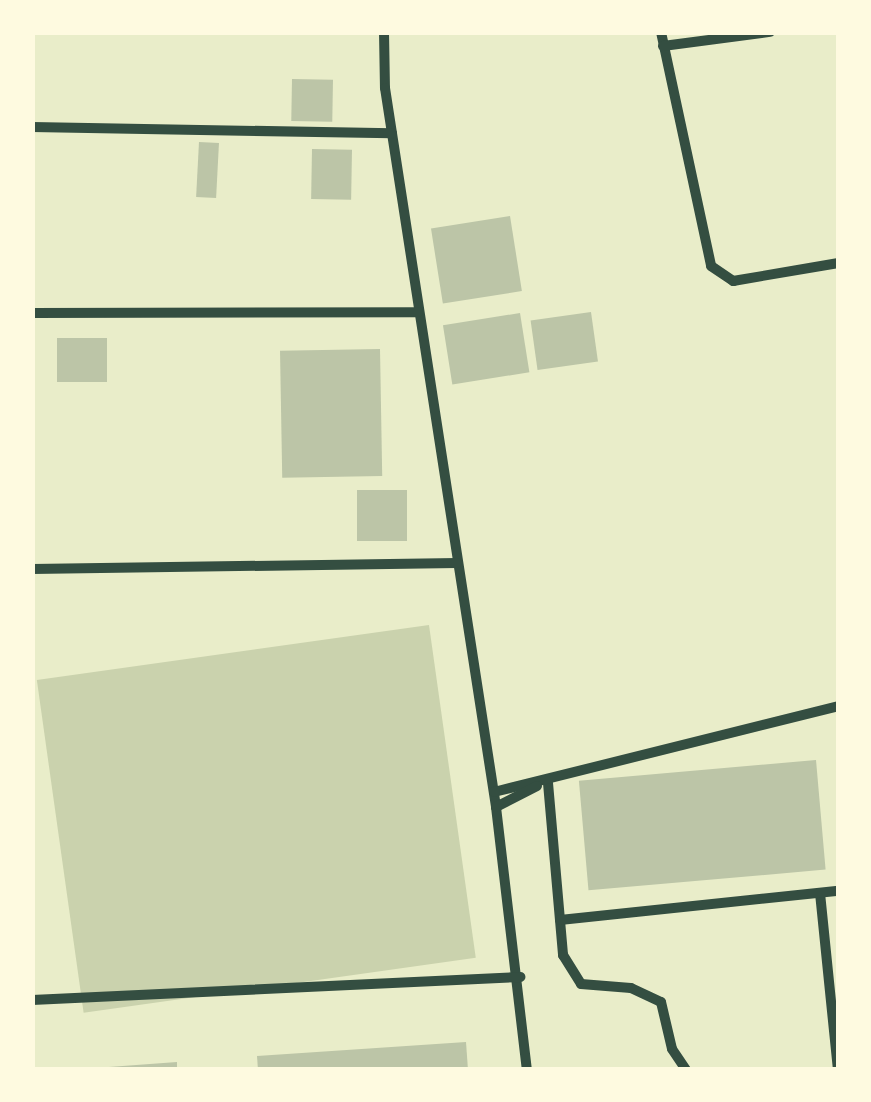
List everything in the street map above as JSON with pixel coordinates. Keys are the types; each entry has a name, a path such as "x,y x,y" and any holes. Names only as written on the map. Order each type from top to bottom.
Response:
{"street":[{"path":"384,32 392,133 494,792 520,977 527,1070"},
{"path":"661,32 711,266 732,281 838,263"},
{"path":"663,46 770,32"},
{"path":"32,127 392,133"},
{"path":"32,313 418,312"},
{"path":"32,568 457,562"},
{"path":"494,792 542,785 838,706"},
{"path":"496,807 542,785"},
{"path":"542,785 563,956 581,984 631,988 661,1002 672,1049 686,1070"},
{"path":"560,920 838,890"},
{"path":"820,892 838,1070"},
{"path":"32,1000 520,977"}],"green space":[{"path":"429,625 476,958 84,1013 37,680"}],"building":[{"path":"292,79 333,80 332,122 291,121"},
{"path":"199,142 219,143 216,198 196,197"},
{"path":"312,149 352,150 351,200 311,199"},
{"path":"510,216 522,291 443,304 431,229"},
{"path":"591,312 598,362 538,370 531,320"},
{"path":"520,313 529,372 452,384 443,325"},
{"path":"57,338 107,338 107,382 57,382"},
{"path":"380,349 382,476 282,478 280,351"},
{"path":"357,490 407,490 407,541 357,541"},
{"path":"816,760 826,870 588,890 579,781"},
{"path":"466,1042 468,1070 258,1070 257,1056"},
{"path":"177,1062 177,1070 109,1070 109,1067"}]}
